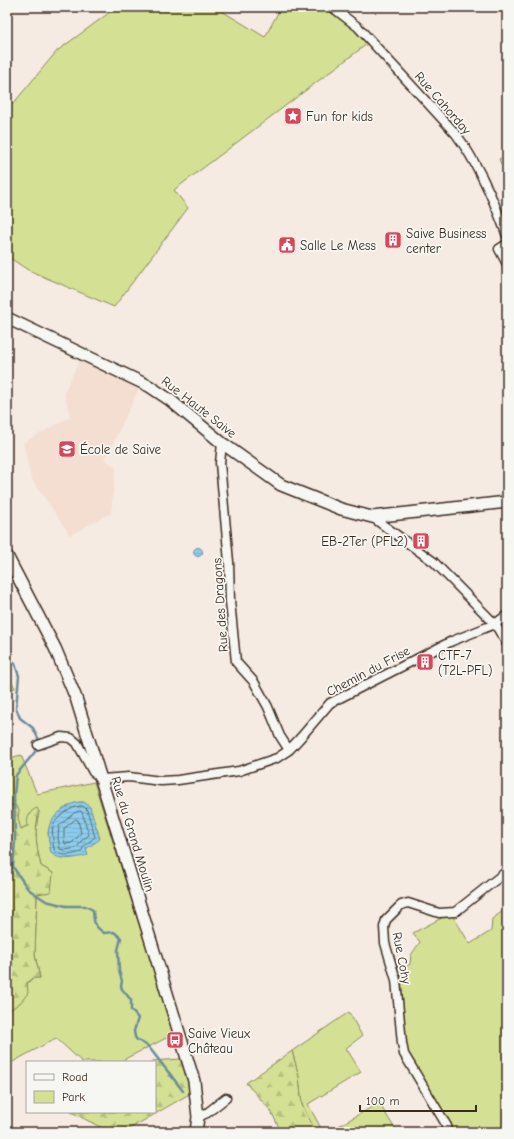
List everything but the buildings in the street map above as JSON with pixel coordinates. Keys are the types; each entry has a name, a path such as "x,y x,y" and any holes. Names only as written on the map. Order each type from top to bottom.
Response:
{"street":[{"name":"Rue Cahorday","path":"332,7 358,27 456,134 466,147 479,169 507,236"},
{"path":"507,244 499,249 507,264"},
{"name":"Rue Haute Saive","path":"7,318 150,386 170,400 222,444 281,485 341,509 372,517 507,502"},
{"name":"Rue des Dragons","path":"222,444 220,463 236,662 254,682 268,707 280,736 289,750"},
{"name":"Rue Haute Saive","path":"372,517 434,562 495,624 507,644"},
{"name":"Rue du Grand Moulin","path":"7,556 64,667 76,698 194,1081 198,1117 196,1132"},
{"path":"495,624 507,615"},
{"name":"Chemin du Frise","path":"102,779 129,777 161,782 178,780 239,771 277,758 289,750 330,703 452,641 495,624"},
{"path":"40,745 61,737 71,738 78,743 93,772 102,779"},
{"name":"Rue Cohy","path":"445,1132 447,1126 404,1054 396,980 385,943 384,927 386,920 392,912 400,905 408,903 439,913 455,912 507,871"},
{"path":"198,1117 207,1113 226,1098"}],"shaded area":[{"name":"École de Saive","path":"80,360 139,389 107,456 104,459 116,467 111,513 70,535 31,478 23,443 70,417 64,392"}],"green space":[{"path":"117,7 215,7 265,37 281,7 323,7 356,31 367,44 174,190 188,208 114,307 28,270 7,256 7,111 57,51"},
{"path":"507,156 507,178 499,159"},
{"path":"7,672 15,688 7,691"},
{"path":"21,755 37,794 94,782 174,1034 121,1061 81,1061 56,1038 11,1063 9,1132 7,1132 7,1012 22,1000 26,993 27,983 33,978 40,978 35,955 37,894 53,873 41,866 39,858 36,832 39,811 27,826 20,829 15,805 7,806 7,759","holes":["95,825 98,832 86,849 51,853 48,832"]},
{"path":"15,805 19,810 18,819 21,829 27,826 29,815 37,808 39,812 36,826 36,839 41,866 53,873 51,892 37,894 35,955 40,978 33,978 27,983 28,993 21,1002 7,1012 7,806"},
{"path":"507,908 507,1132 444,1132 449,1126 407,1053 405,1044 401,970 410,964 411,955 420,942 413,933 451,913 470,944 491,931 492,919"},
{"path":"349,1012 362,1036 346,1048 361,1072 308,1104 323,1132 316,1132 302,1105 299,1077 292,1051"},
{"path":"292,1051 299,1077 302,1105 316,1132 281,1132 271,1111 246,1083"},
{"path":"181,1059 191,1093 124,1132 110,1132 73,1113 156,1113 156,1061 152,1061"},
{"path":"379,1103 397,1132 328,1132"}],"water":[{"path":"198,547 203,552 198,557 193,552"},
{"path":"79,802 84,802 90,807 100,839 86,849 88,855 60,858 51,853 48,834 50,824 56,815 62,810"}],"waterway":[{"path":"7,653 9,658 15,664 19,676 16,708 20,718 33,728 40,742"},
{"path":"39,747 16,775 14,796 15,841 13,867 28,889 46,901 66,906 85,906 93,910 96,926 100,930 104,933 114,932 121,938 118,950 119,971 122,981 121,986 131,1000 131,1010 138,1018 134,1031 135,1037 137,1040 148,1046 183,1091"}],"place":[{"name":"Fun for kids","path":"293,116"},
{"name":"Saive Business center","path":"393,240"},
{"name":"Salle Le Mess","path":"287,245"},
{"name":"École de Saive","path":"67,449"},
{"name":"EB-2Ter (PFL2)","path":"421,541"},
{"name":"CTF-7 (T2L-PFL)","path":"425,662"},
{"name":"Saive Vieux Château","path":"175,1040"}]}
